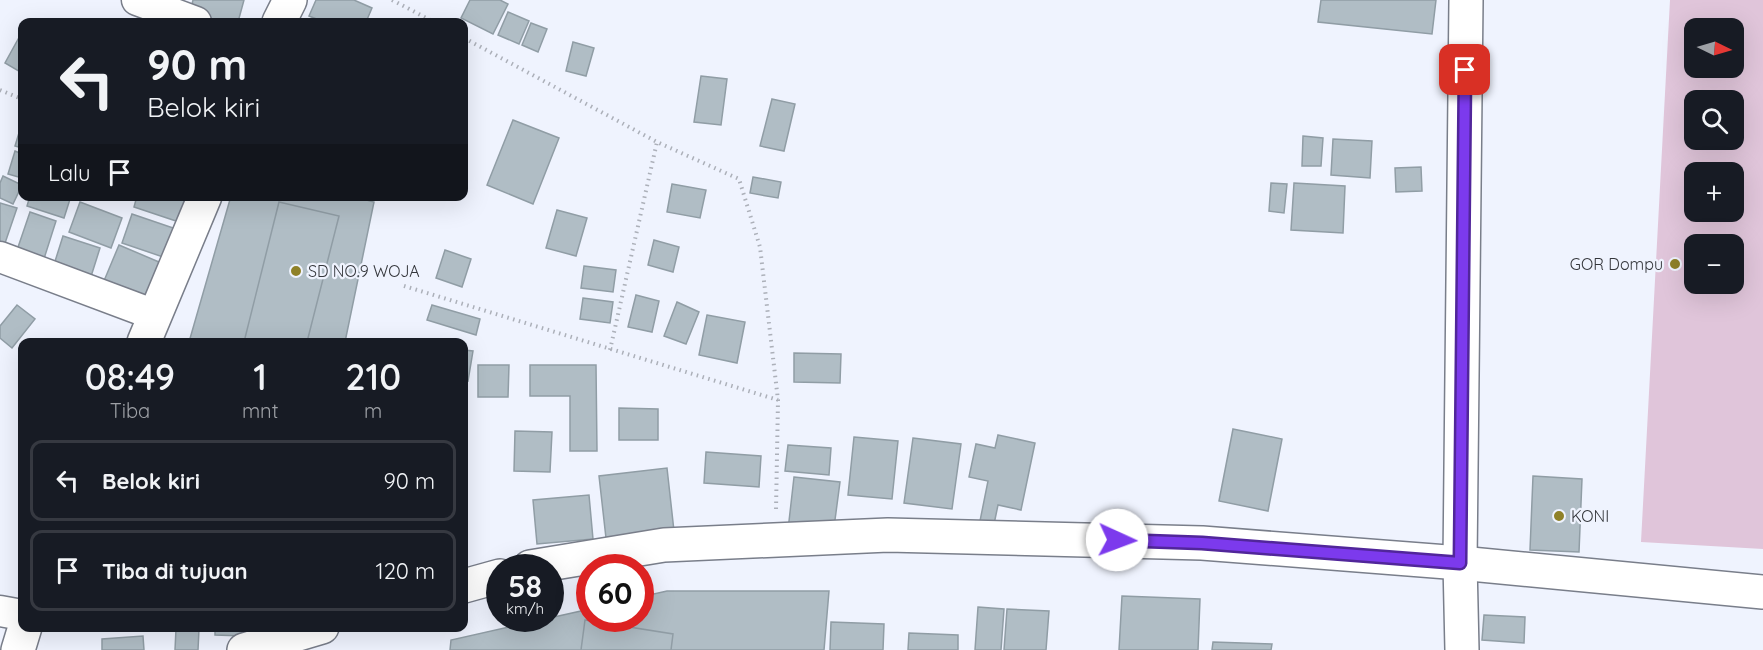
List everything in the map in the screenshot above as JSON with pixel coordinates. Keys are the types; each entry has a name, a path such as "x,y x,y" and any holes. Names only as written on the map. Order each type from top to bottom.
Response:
{"main road":[{"path":"281,18 290,0"},
{"path":"1462,650 1460,563 1466,0"},
{"path":"150,328 203,201"},
{"path":"564,561 664,545 888,535 1032,537 1202,543 1460,563 1763,592"},
{"path":"468,585 486,580"},
{"path":"18,650 23,632"},
{"path":"244,650 305,632"}],"street":[{"path":"137,0 185,18"},
{"path":"0,257 150,328"},
{"path":"0,611 18,614"}],"path":[{"path":"392,0 426,18"},
{"path":"468,40 657,142 739,179 760,247 778,400 775,540"},
{"path":"0,90 18,97"},
{"path":"610,350 657,142"},
{"path":"404,286 778,400"}],"shaded area":[{"name":"GOR Dompu","path":"1670,0 1763,0 1763,549 1641,542"}],"building":[{"path":"193,0 244,0 239,18 189,17"},
{"path":"316,0 354,0 372,8 368,18 314,18 309,16"},
{"path":"470,0 500,0 508,4 493,34 468,22 468,18 461,18"},
{"path":"1321,0 1436,0 1432,34 1318,22"},
{"path":"508,12 529,21 519,44 498,35"},
{"path":"531,23 547,29 538,52 522,45"},
{"path":"18,39 18,71 5,63"},
{"path":"573,42 594,48 586,76 566,71"},
{"path":"701,76 727,79 721,125 694,122"},
{"path":"772,99 795,104 784,151 760,146"},
{"path":"513,120 559,138 533,204 487,185"},
{"path":"1303,136 1323,138 1321,166 1302,166"},
{"path":"1333,139 1372,141 1370,178 1331,175"},
{"path":"15,151 18,152 18,177 8,174"},
{"path":"1421,167 1422,191 1396,192 1395,168"},
{"path":"3,176 18,183 18,193 13,204 0,198 0,183"},
{"path":"753,177 781,182 778,198 750,193"},
{"path":"1271,183 1287,184 1284,213 1269,211"},
{"path":"1294,183 1345,186 1343,233 1291,230"},
{"path":"672,184 706,190 700,218 667,212"},
{"path":"28,201 69,201 64,218 27,206"},
{"path":"136,201 186,201 179,222 134,207"},
{"path":"230,201 374,202 346,338 190,338"},
{"path":"80,202 122,218 111,248 69,232"},
{"path":"279,202 339,216 308,338 245,338"},
{"path":"0,203 17,208 2,252 0,252"},
{"path":"557,210 587,218 576,256 546,248"},
{"path":"30,212 56,221 42,265 15,256"},
{"path":"132,214 179,230 169,259 122,243"},
{"path":"63,236 100,248 88,286 51,274"},
{"path":"654,240 679,247 673,272 648,265"},
{"path":"119,245 166,265 149,308 101,288"},
{"path":"445,250 471,259 462,287 436,278"},
{"path":"584,266 616,270 613,292 581,288"},
{"path":"636,295 659,301 652,332 628,327"},
{"path":"583,298 613,302 610,323 580,319"},
{"path":"677,302 699,312 686,344 664,336"},
{"path":"17,305 35,319 12,348 0,338 0,326"},
{"path":"432,305 480,319 476,335 427,320"},
{"path":"707,315 745,322 737,363 699,355"},
{"path":"468,350 473,351 468,381"},
{"path":"794,353 841,354 840,383 794,382"},
{"path":"478,365 509,365 508,397 478,397"},
{"path":"530,365 596,365 597,451 570,451 570,396 530,396"},
{"path":"619,408 658,409 658,440 619,440"},
{"path":"1233,429 1282,439 1268,511 1219,501"},
{"path":"515,431 552,432 550,472 514,471"},
{"path":"998,435 1035,443 1021,510 998,505 993,529 979,526 988,481 969,477 976,444 995,448"},
{"path":"854,437 898,441 892,499 848,495"},
{"path":"913,438 961,444 952,509 904,503"},
{"path":"788,445 831,448 829,475 785,471"},
{"path":"706,452 761,456 759,487 704,483"},
{"path":"667,468 675,540 607,547 599,476"},
{"path":"1533,476 1582,479 1579,552 1530,550"},
{"path":"794,477 840,482 833,535 788,530"},
{"path":"589,495 593,539 537,544 533,500"},
{"path":"667,591 829,591 824,650 450,650 451,640 487,632 564,632 564,615 576,612 576,632 654,632 654,594"},
{"path":"1122,596 1200,599 1198,650 1119,650"},
{"path":"978,607 1004,609 1001,650 975,650"},
{"path":"1007,609 1049,611 1046,650 1004,650"},
{"path":"1484,615 1525,617 1524,643 1482,640"},
{"path":"831,622 884,624 883,650 830,650"},
{"path":"654,631 673,634 671,650 581,650 583,632"},
{"path":"176,632 199,632 198,650 175,650"},
{"path":"215,632 243,632 243,636 215,635"},
{"path":"909,633 958,635 958,650 908,650"},
{"path":"143,636 144,650 102,650 102,639"},
{"path":"1213,642 1272,644 1271,650 1212,650"}],"place":[{"name":"GOR Dompu","path":"1675,264"},
{"name":"SD NO.9 WOJA","path":"296,271"},
{"name":"KONI","path":"1559,516"}],"route":[{"path":"1117,540 1202,543 1460,563 1465,70"}]}
